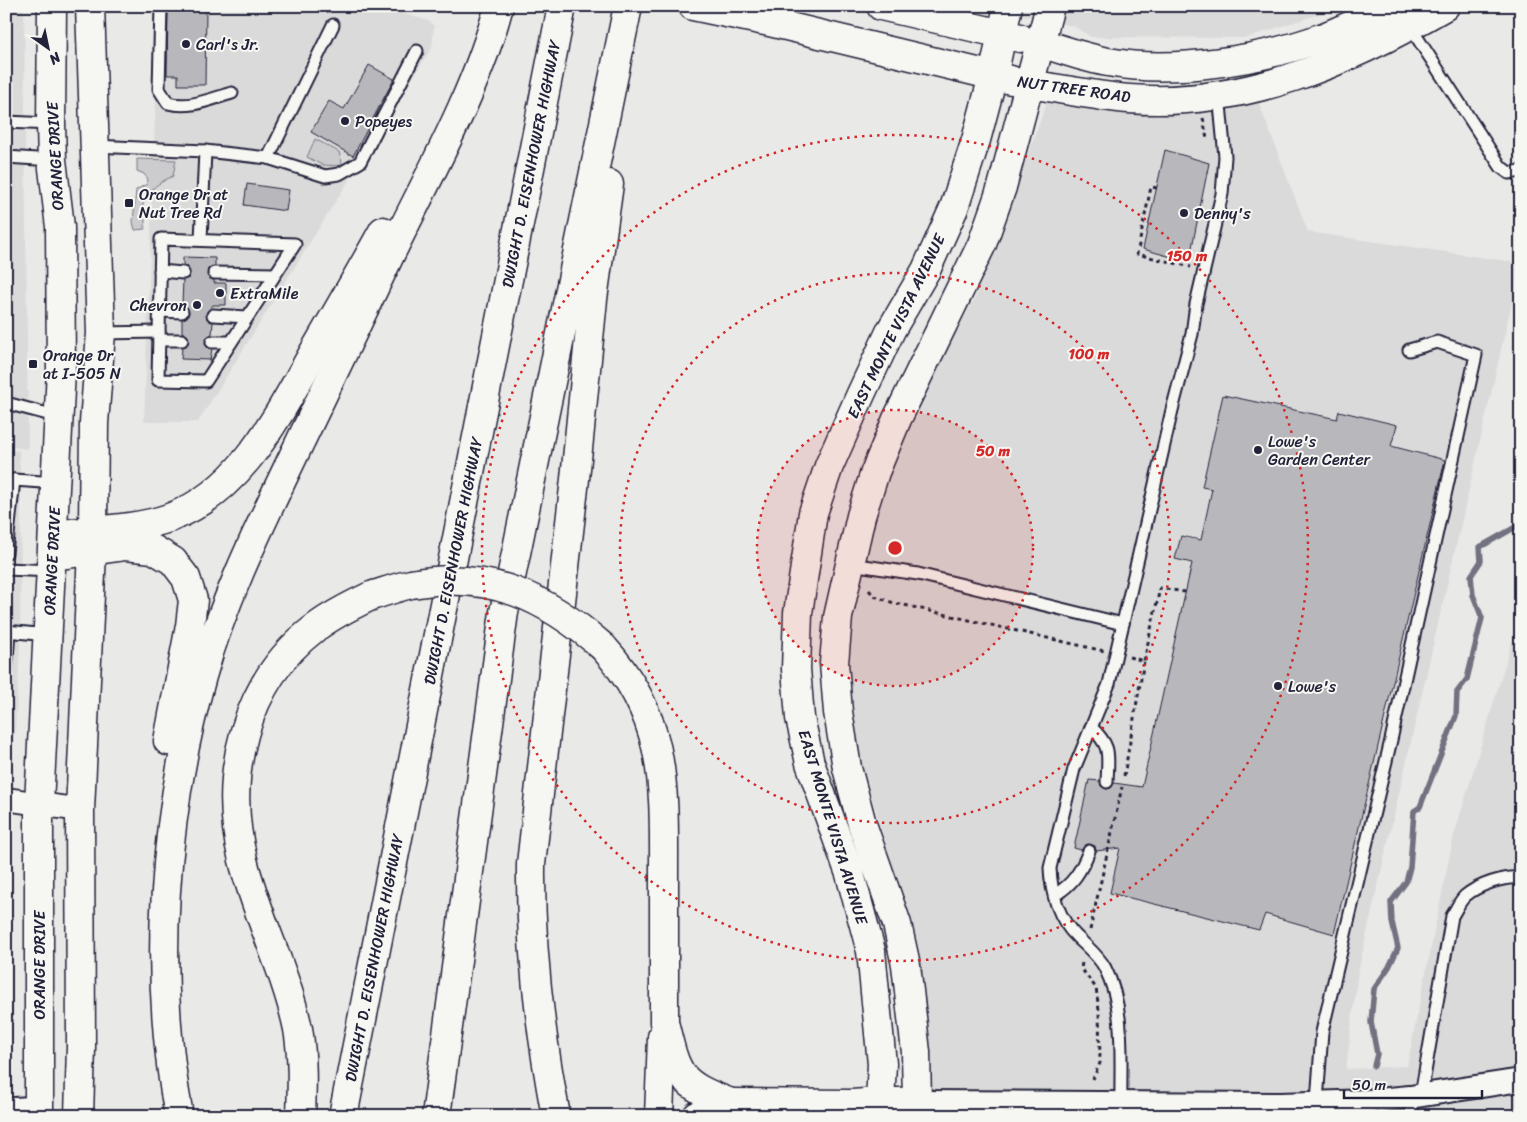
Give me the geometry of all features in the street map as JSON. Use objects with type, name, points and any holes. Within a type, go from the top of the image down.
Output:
[{"type":"main road","name":"ORANGE DRIVE","points":[[39,1109],[39,804],[61,370],[60,227],[52,160],[51,124],[52,6]]},
{"type":"main road","points":[[79,1116],[81,1047],[80,810],[92,541],[94,423],[100,333],[90,6]]},
{"type":"main road","points":[[178,1116],[171,1076],[167,1023],[165,944],[169,856],[182,757],[202,675],[227,604],[259,528],[464,101],[499,6]]},
{"type":"main road","name":"DWIGHT D. EISENHOWER HIGHWAY","points":[[343,1116],[562,6]]},
{"type":"main road","points":[[436,1116],[504,612],[628,6]]},
{"type":"main road","points":[[556,1116],[536,997],[530,920],[531,864],[576,479],[593,299],[632,6]]},
{"type":"main road","name":"NUT TREE ROAD","points":[[693,6],[765,21],[1028,84],[1130,99],[1182,99],[1210,104],[1300,77],[1337,62],[1404,16],[1444,6]]},
{"type":"main road","name":"NUT TREE ROAD","points":[[881,6],[1002,33],[1108,62],[1174,65],[1209,62],[1285,50],[1321,38],[1390,6]]},
{"type":"main road","name":"EAST MONTE VISTA AVENUE","points":[[880,1109],[882,1064],[870,951],[850,874],[810,763],[800,718],[796,669],[798,613],[812,513],[829,466],[891,330],[926,270],[954,208],[976,140],[993,76],[1008,6]]},
{"type":"main road","name":"EAST MONTE VISTA AVENUE","points":[[917,1109],[916,1052],[906,965],[897,924],[862,824],[847,768],[838,712],[834,663],[838,617],[861,516],[878,464],[897,419],[982,244],[1002,187],[1050,6]]},
{"type":"main road","points":[[53,554],[171,517],[193,506],[218,489],[251,454],[281,409],[444,125],[464,101]]},
{"type":"main road","points":[[92,541],[153,549],[172,561],[186,578],[193,600],[166,757],[155,838],[152,920],[159,988],[167,1023]]},
{"type":"main road","points":[[301,1116],[302,1070],[298,1029],[278,962],[243,861],[235,821],[234,784],[239,749],[250,715],[268,679],[314,628],[341,611],[371,596],[420,583],[447,580],[479,583],[515,591],[542,602],[564,615],[603,647],[621,667],[638,695],[649,719],[662,778],[664,1022],[660,1057],[659,1116]]},
{"type":"main road","points":[[664,1022],[674,1060],[685,1080],[701,1092],[731,1103],[852,1104],[880,1109],[917,1109]]},
{"type":"main road","points":[[698,1116],[731,1103]]},
{"type":"street","points":[[6,799],[80,810]]},
{"type":"street","points":[[917,1109],[1121,1104],[1414,1103],[1521,1080]]},
{"type":"lane","points":[[161,6],[159,90],[168,103],[180,106],[196,104],[232,93]]},
{"type":"lane","points":[[1404,16],[1501,167],[1509,173],[1521,171]]},
{"type":"lane","points":[[268,158],[333,25]]},
{"type":"lane","points":[[94,146],[205,151],[268,158],[325,176],[339,174],[360,162],[417,51]]},
{"type":"lane","points":[[1121,1104],[1120,1023],[1114,994],[1105,968],[1075,936],[1062,916],[1051,884],[1050,868],[1074,770],[1109,684],[1172,410],[1192,334],[1196,304],[1222,194],[1225,157],[1210,104]]},
{"type":"lane","points":[[6,122],[51,124]]},
{"type":"lane","points":[[201,240],[205,151]]},
{"type":"lane","points":[[6,157],[52,160]]},
{"type":"lane","points":[[161,239],[201,240],[295,244],[206,381],[158,380],[161,239]]},
{"type":"lane","points":[[160,272],[183,272]]},
{"type":"lane","points":[[214,273],[274,274]]},
{"type":"lane","points":[[160,311],[182,312]]},
{"type":"lane","points":[[213,315],[247,317]]},
{"type":"lane","points":[[100,333],[159,336],[182,340]]},
{"type":"lane","points":[[212,342],[231,342]]},
{"type":"lane","points":[[1317,1102],[1322,1032],[1393,731],[1476,355],[1437,342],[1409,350]]},
{"type":"lane","points":[[6,403],[58,417]]},
{"type":"lane","points":[[6,553],[10,481],[56,483]]},
{"type":"lane","points":[[6,570],[53,554]]},
{"type":"lane","points":[[851,564],[918,574],[1123,624]]},
{"type":"lane","points":[[6,673],[8,631],[48,635]]},
{"type":"lane","points":[[1091,727],[1105,740],[1108,755],[1107,782]]},
{"type":"lane","points":[[1055,896],[1069,886],[1080,872],[1089,851]]},
{"type":"lane","points":[[1414,1103],[1452,916],[1465,896],[1474,891],[1503,879],[1521,878]]},
{"type":"lane","points":[[6,1104],[39,1109]]},
{"type":"path","points":[[1208,149],[1210,104]]},
{"type":"path","points":[[1157,188],[1151,187],[1137,254],[1192,267],[1194,258]]},
{"type":"path","points":[[1093,1078],[1100,1064],[1099,1010],[1096,988],[1081,968],[1116,818],[1144,661],[1160,588],[1185,592]]},
{"type":"path","points":[[869,590],[874,596],[891,602],[1144,661]]},
{"type":"shaded area","points":[[6,6],[24,6],[28,449],[6,446]]},
{"type":"shaded area","points":[[159,6],[376,6],[429,21],[434,26],[432,47],[198,422],[144,422]]},
{"type":"shaded area","points":[[979,6],[1344,6],[1246,38],[1091,37],[1073,26]]},
{"type":"shaded area","points":[[1252,85],[1308,232],[1521,263],[1358,972],[1346,1069],[1407,1066],[1453,839],[1521,611],[1521,1116],[929,1116],[928,1038],[923,994],[893,868],[851,728],[849,621],[883,464],[975,298],[1049,97]]},
{"type":"shaded area","points":[[315,139],[339,152],[343,166],[322,165],[307,157]]},
{"type":"shaded area","points":[[137,159],[176,160],[173,176],[155,186],[147,195],[141,214],[145,220],[145,229],[135,230],[133,222],[136,190],[147,184],[148,179],[144,174],[137,171]]},
{"type":"shaded area","points":[[6,449],[19,451],[21,499],[20,649],[15,735],[6,739]]},
{"type":"building","points":[[168,9],[206,9],[205,85],[178,85],[178,75],[167,75]]},
{"type":"building","name":"Popeyes","points":[[369,65],[394,79],[353,156],[311,132],[329,101],[344,109]]},
{"type":"building","points":[[1165,150],[1209,163],[1189,262],[1143,249]]},
{"type":"building","points":[[247,184],[289,190],[286,211],[244,205]]},
{"type":"building","points":[[183,257],[215,258],[215,266],[208,269],[207,276],[214,280],[214,283],[226,283],[226,305],[213,305],[206,314],[207,319],[213,322],[212,334],[208,336],[205,342],[206,346],[212,349],[210,360],[181,359],[182,348],[186,346],[189,340],[188,336],[182,332],[182,319],[188,316],[189,312],[186,306],[182,304],[183,280],[189,278],[190,273],[188,267],[183,265]]},
{"type":"building","name":"Lowe's","points":[[1223,395],[1337,419],[1339,411],[1397,425],[1391,446],[1445,460],[1334,934],[1265,914],[1259,930],[1110,893],[1120,848],[1096,851],[1095,846],[1089,844],[1081,850],[1074,848],[1089,780],[1100,781],[1101,786],[1106,789],[1111,788],[1114,783],[1142,787],[1192,563],[1175,559],[1181,536],[1201,540],[1212,489],[1202,487]]},
{"type":"waterway","points":[[1374,1066],[1377,1054],[1371,1022],[1374,989],[1389,967],[1398,948],[1392,922],[1391,902],[1406,882],[1410,867],[1414,811],[1420,807],[1456,716],[1457,692],[1467,679],[1482,618],[1473,595],[1471,576],[1481,561],[1480,547],[1521,524]]},
{"type":"place","name":"Carl's Jr.","points":[[186,44]]},
{"type":"place","name":"Popeyes","points":[[345,121]]},
{"type":"place","name":"Orange Dr at Nut Tree Rd","points":[[129,203]]},
{"type":"place","name":"Denny's","points":[[1184,213]]},
{"type":"place","name":"ExtraMile","points":[[220,293]]},
{"type":"place","name":"Chevron","points":[[197,305]]},
{"type":"place","name":"Orange Dr at I-505 N","points":[[33,364]]},
{"type":"place","name":"Lowe's Garden Center","points":[[1258,450]]},
{"type":"place","name":"Lowe's","points":[[1278,686]]}]
